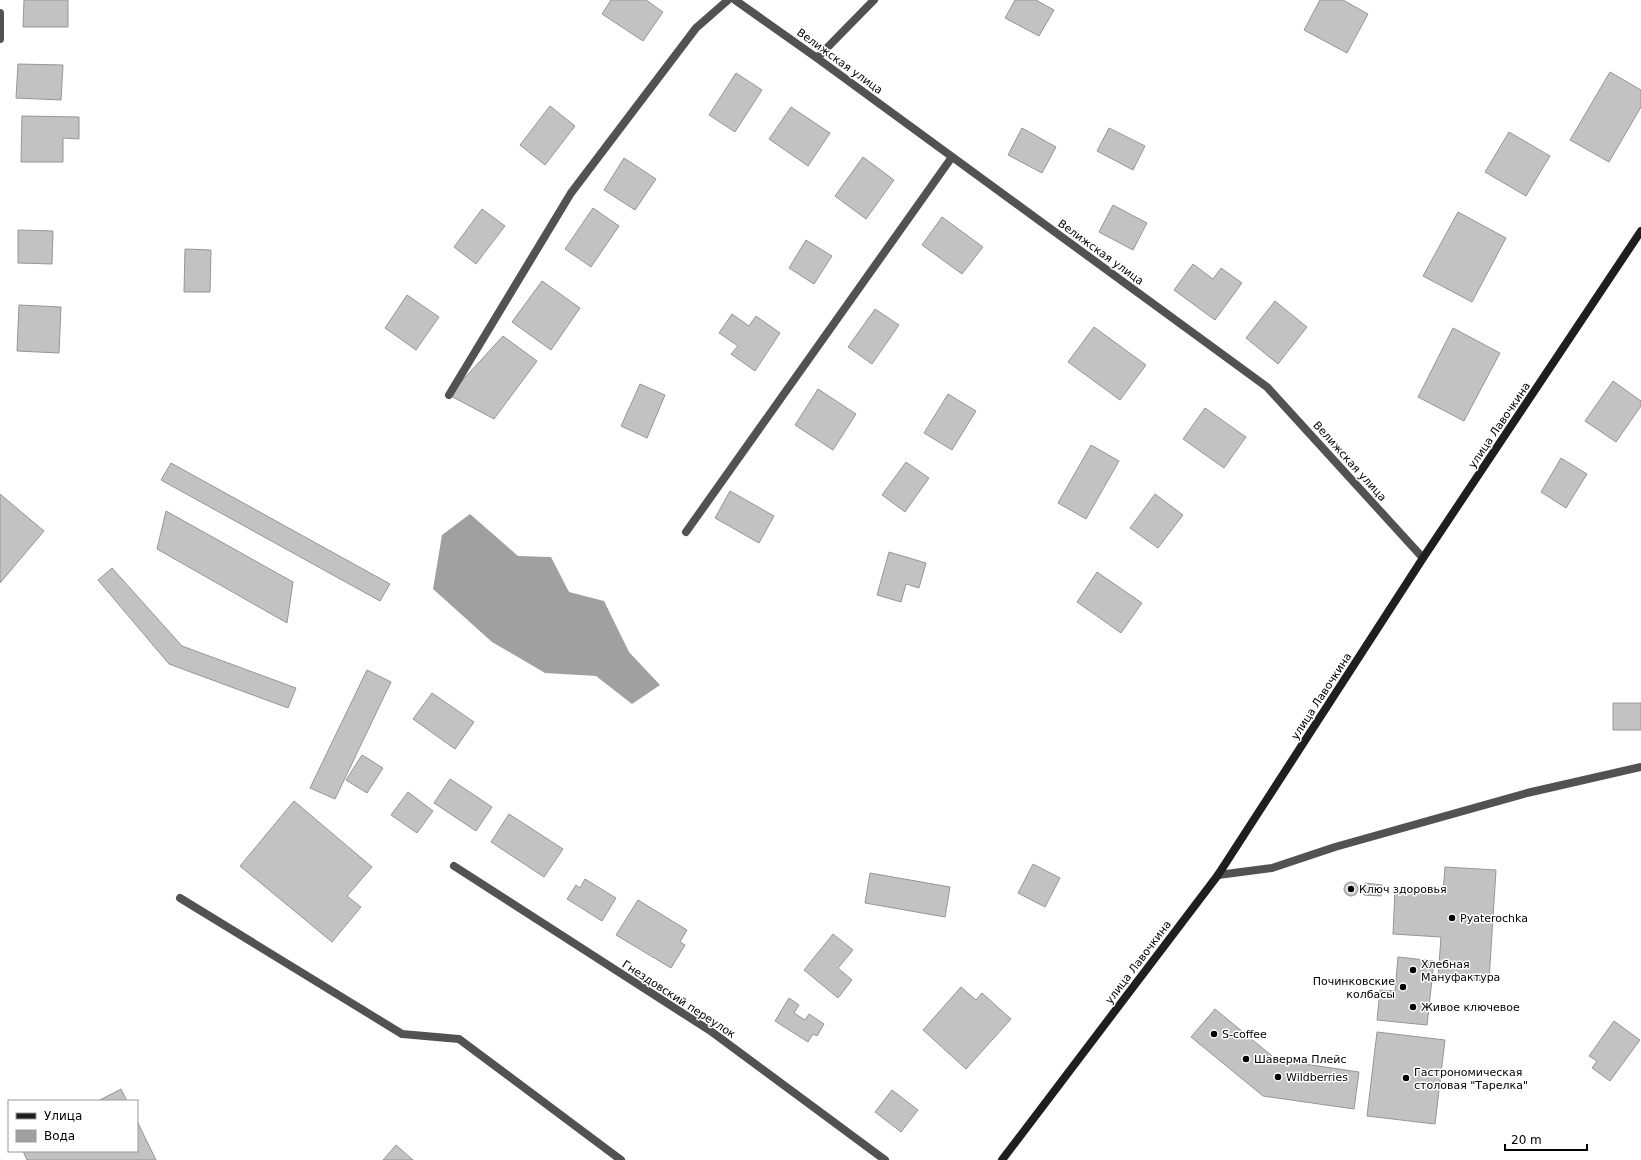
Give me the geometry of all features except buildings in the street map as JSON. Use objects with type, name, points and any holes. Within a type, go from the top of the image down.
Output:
[{"type":"main road","name":"улица Лавочкина","points":[[1002,1160],[1218,875],[1423,558],[1641,231]]},
{"type":"street","points":[[449,395],[571,193],[696,28],[728,0]]},
{"type":"street","name":"Велижская улица","points":[[735,0],[817,58],[1267,387],[1423,558]]},
{"type":"street","points":[[817,58],[874,0]]},
{"type":"street","points":[[0,13],[0,39]]},
{"type":"street","points":[[686,532],[952,157]]},
{"type":"street","points":[[1218,875],[1272,868],[1335,846],[1520,795],[1641,767]]},
{"type":"street","name":"Гнездовский переулок","points":[[454,866],[712,1032],[885,1160]]},
{"type":"street","points":[[180,898],[402,1034],[459,1039],[621,1160]]},
{"type":"water","points":[[470,514],[518,556],[551,557],[569,592],[604,601],[629,652],[660,685],[632,704],[596,676],[545,673],[492,642],[433,589],[442,535]]},
{"type":"place","name":"Ключ здоровья","points":[[1351,889]]},
{"type":"place","name":"Pyaterochka","points":[[1452,918]]},
{"type":"place","name":"Хлебная Мануфактура","points":[[1413,970]]},
{"type":"place","name":"Починковские колбасы","points":[[1403,987]]},
{"type":"place","name":"Живое ключевое","points":[[1413,1007]]},
{"type":"place","name":"S-coffee","points":[[1214,1034]]},
{"type":"place","name":"Шаверма Плейс","points":[[1246,1059]]},
{"type":"place","name":"Wildberries","points":[[1278,1077]]},
{"type":"place","name":"Гастрономическая столовая \"Тарелка\"","points":[[1406,1078]]}]
